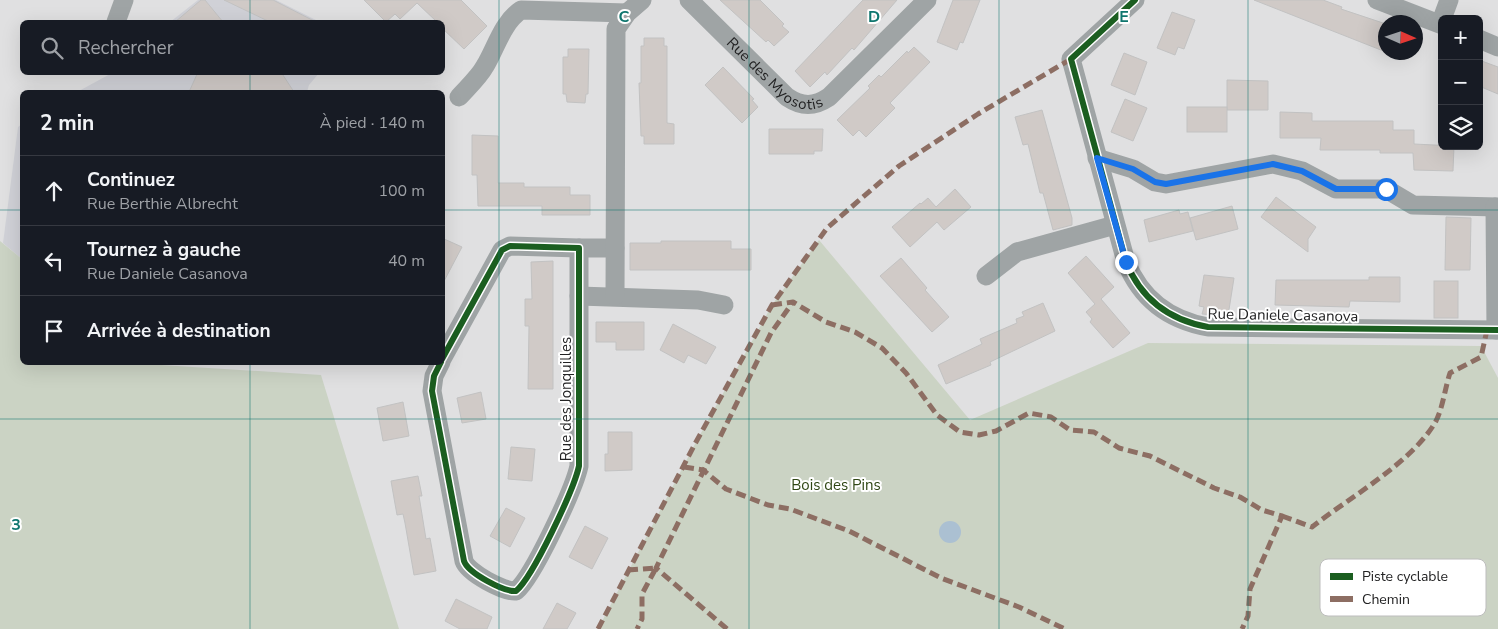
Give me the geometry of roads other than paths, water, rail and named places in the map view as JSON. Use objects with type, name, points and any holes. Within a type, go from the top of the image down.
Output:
[{"type":"street","points":[[117,20],[124,0]]},
{"type":"street","points":[[615,296],[616,29],[627,12],[642,0]]},
{"type":"street","name":"Rue des Myosotis","points":[[689,0],[787,97],[806,106],[817,104],[829,97],[927,0]]},
{"type":"street","name":"Rue Daniele Casanova","points":[[1135,0],[1071,59],[1115,225],[1130,272],[1146,295],[1164,312],[1189,323],[1208,327],[1497,330]]},
{"type":"street","points":[[1377,0],[1438,21]]},
{"type":"street","points":[[1444,15],[1449,0]]},
{"type":"street","points":[[459,97],[484,68],[507,24],[521,10],[627,12]]},
{"type":"street","points":[[1483,40],[1498,46]]},
{"type":"street","points":[[1097,158],[1133,169],[1155,182],[1166,184],[1273,164],[1302,171],[1336,189],[1386,189],[1413,205],[1496,207],[1497,330]]},
{"type":"street","points":[[986,276],[1017,252],[1115,225]]},
{"type":"street","points":[[445,354],[502,250],[510,246],[615,248]]},
{"type":"street","name":"Rue des Jonquilles","points":[[439,365],[434,376],[432,391],[464,562],[472,571],[505,590],[516,590],[527,578],[573,488],[577,473],[579,248]]},
{"type":"street","points":[[579,296],[698,300],[724,305]]},
{"type":"water","points":[[950,521],[958,524],[961,532],[958,540],[950,543],[942,540],[939,532],[942,524]]},
{"type":"park label","name":"Bois des Pins","points":[[836,485]]}]
